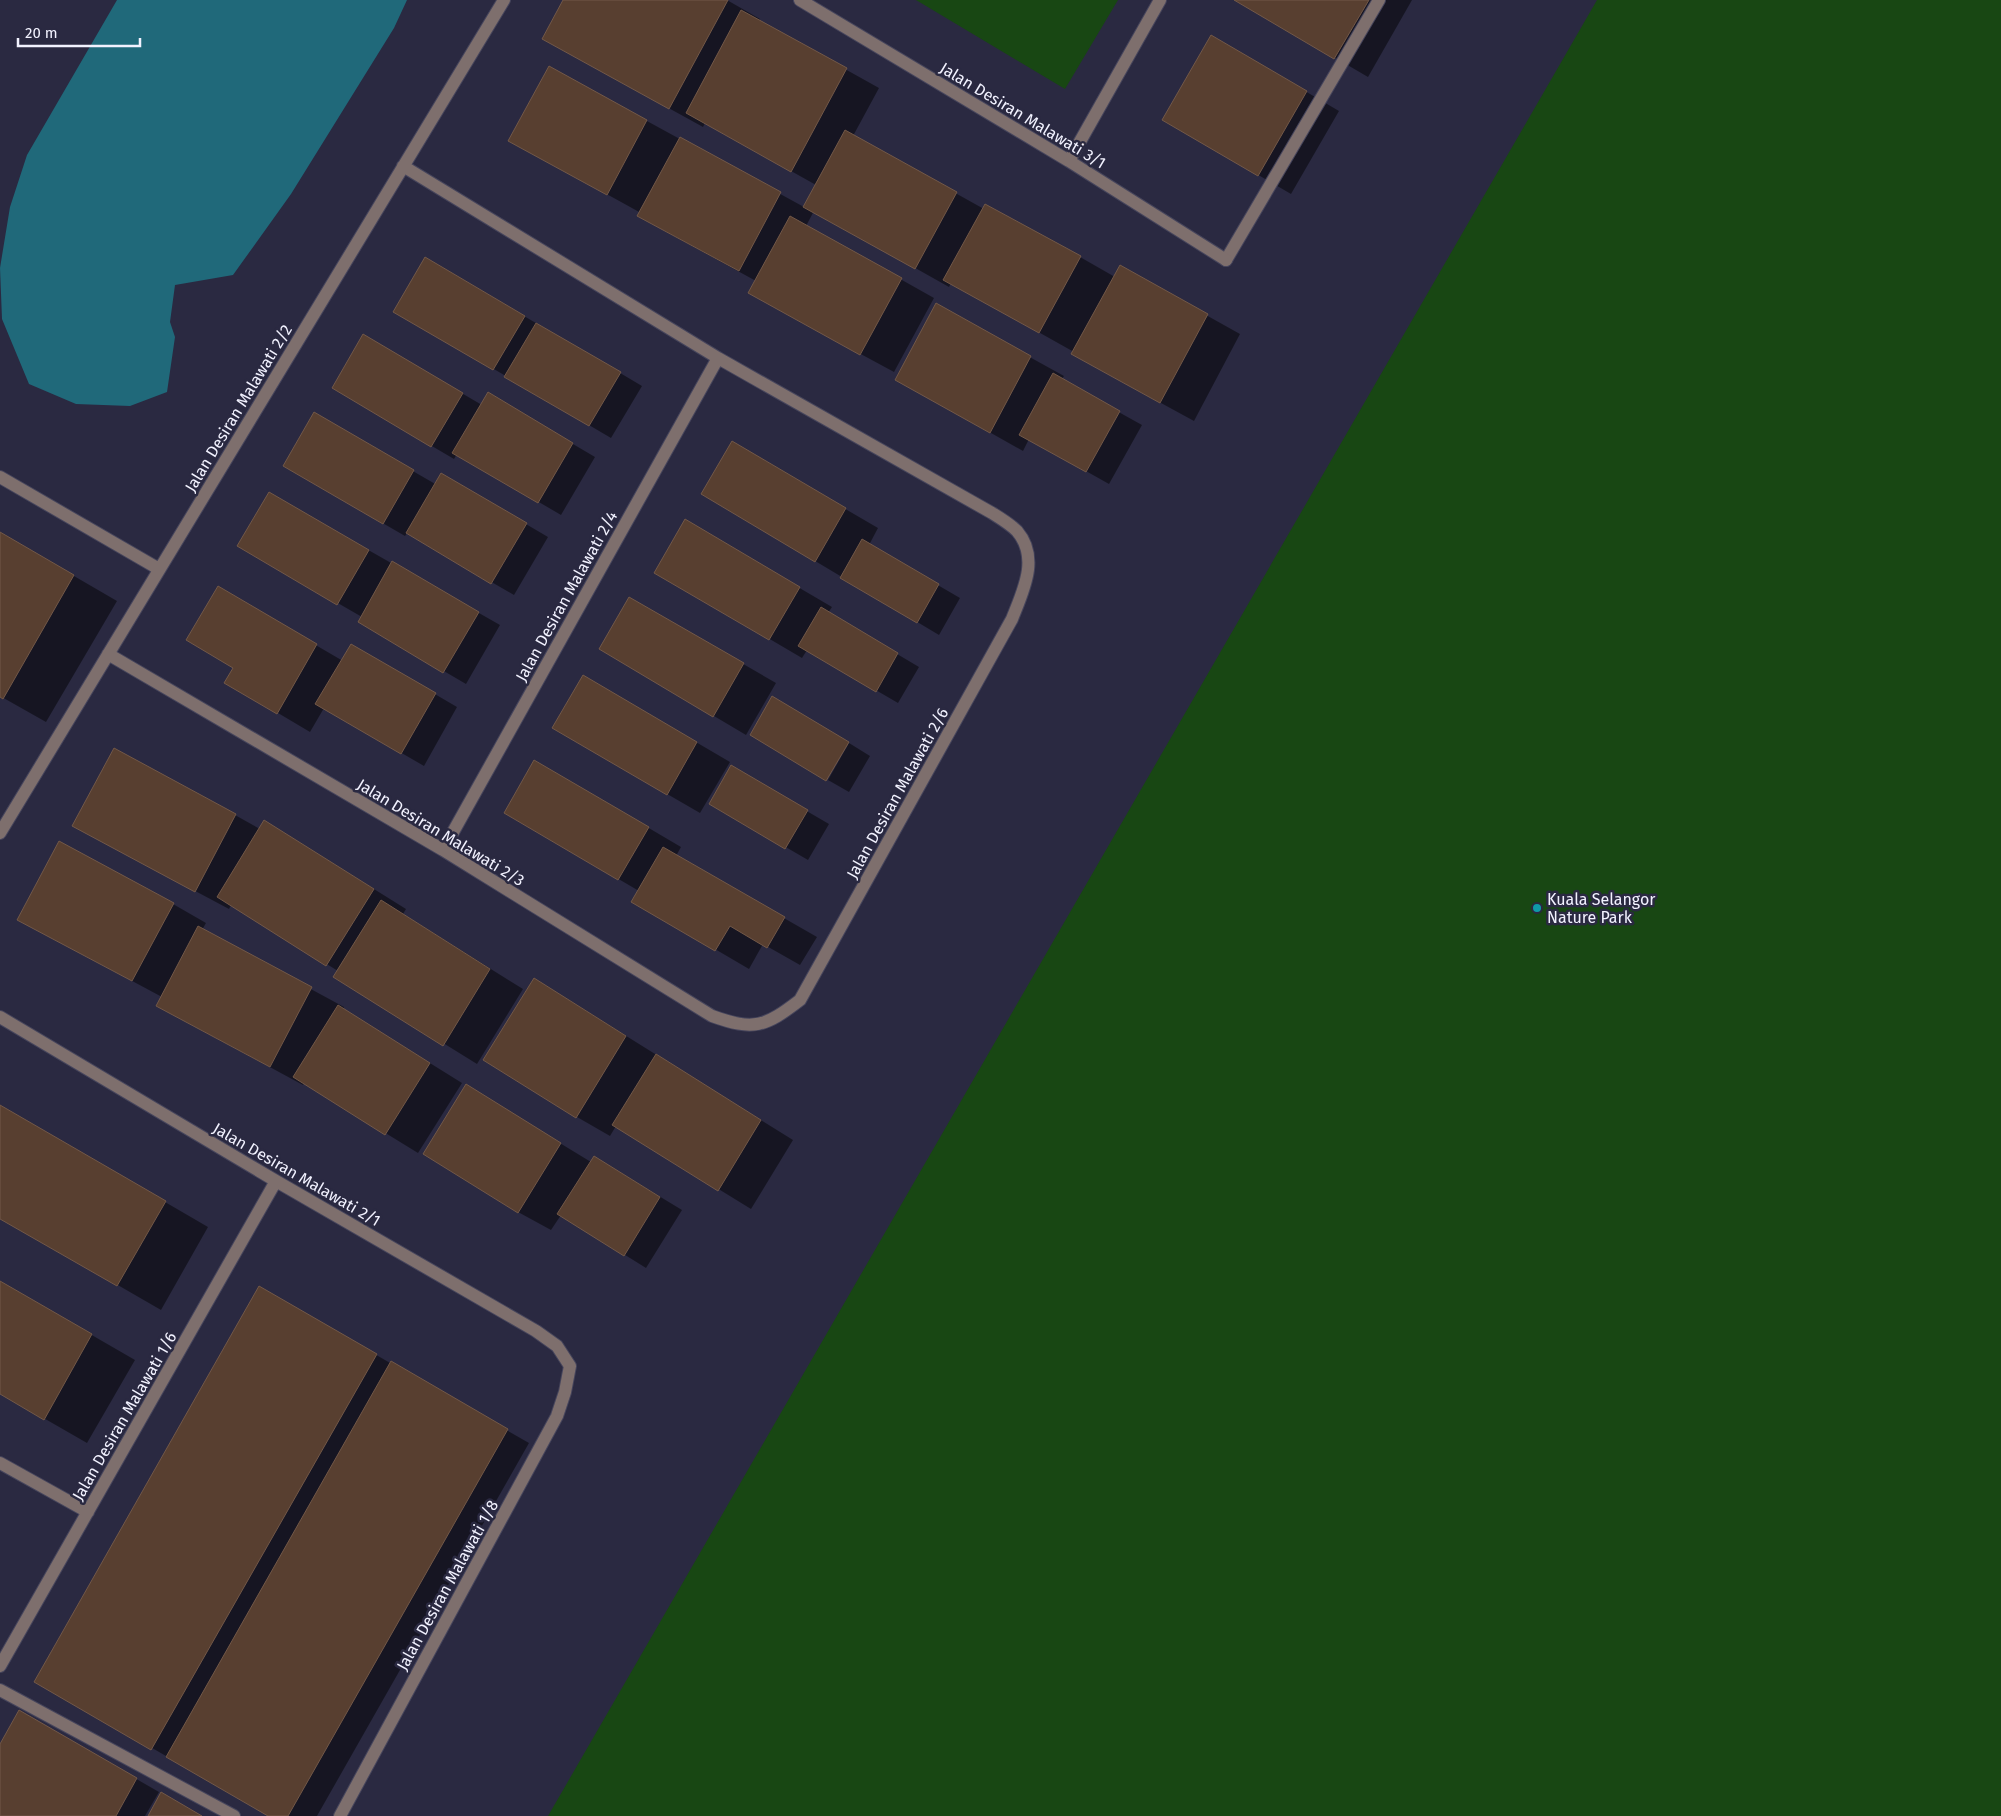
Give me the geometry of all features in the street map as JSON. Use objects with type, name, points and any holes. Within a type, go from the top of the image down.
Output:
[{"type":"street","name":"Jalan Desiran Malawati 2/2","points":[[0,833],[504,0]]},
{"type":"street","name":"Jalan Desiran Malawati 3/1","points":[[800,0],[1069,161],[1226,260],[1379,0]]},
{"type":"street","points":[[1069,161],[1160,0]]},
{"type":"street","points":[[403,166],[718,358]]},
{"type":"street","name":"Jalan Desiran Malawati 2/6","points":[[718,358],[992,512],[1017,532],[1029,555],[1026,585],[1012,619],[800,1000],[761,1025]]},
{"type":"street","name":"Jalan Desiran Malawati 2/4","points":[[443,850],[718,358]]},
{"type":"street","points":[[0,477],[160,569]]},
{"type":"street","name":"Jalan Desiran Malawati 2/3","points":[[108,654],[443,850],[712,1016],[736,1025],[761,1025]]},
{"type":"street","name":"Jalan Desiran Malawati 2/1","points":[[0,1017],[276,1181],[536,1331],[557,1346],[570,1366]]},
{"type":"street","name":"Jalan Desiran Malawati 1/6","points":[[0,1666],[276,1181]]},
{"type":"street","name":"Jalan Desiran Malawati 1/8","points":[[340,1816],[557,1416],[565,1392],[570,1366]]},
{"type":"street","points":[[0,1464],[88,1512]]},
{"type":"street","points":[[0,1690],[234,1816]]},
{"type":"shaded area","points":[[117,0],[407,0],[394,28],[291,194],[233,275],[175,285],[170,322],[175,337],[167,392],[130,406],[76,404],[29,384],[2,319],[0,268],[10,207],[27,155]]},
{"type":"shaded area","points":[[916,0],[1118,0],[1065,89]]},
{"type":"shaded area","name":"Kuala Selangor Nature Park","points":[[1597,0],[2001,0],[2001,1816],[548,1816]]},
{"type":"building","points":[[563,0],[728,0],[669,109],[542,39]]},
{"type":"building","points":[[1234,0],[1369,0],[1334,59]]},
{"type":"building","points":[[741,10],[847,68],[791,172],[686,113]]},
{"type":"building","points":[[1211,35],[1307,91],[1258,176],[1162,120]]},
{"type":"building","points":[[549,66],[647,120],[607,195],[508,141]]},
{"type":"building","points":[[845,130],[957,192],[915,269],[803,207]]},
{"type":"building","points":[[680,137],[781,192],[739,271],[637,216]]},
{"type":"building","points":[[985,204],[1081,256],[1039,333],[943,280]]},
{"type":"building","points":[[790,216],[902,278],[860,355],[748,293]]},
{"type":"building","points":[[425,257],[525,316],[493,370],[393,312]]},
{"type":"building","points":[[1120,265],[1208,314],[1160,403],[1071,354]]},
{"type":"building","points":[[936,303],[1031,356],[990,433],[895,380]]},
{"type":"building","points":[[536,323],[621,372],[589,426],[504,377]]},
{"type":"building","points":[[363,334],[463,393],[431,447],[332,388]]},
{"type":"building","points":[[1053,373],[1120,411],[1086,472],[1019,435]]},
{"type":"building","points":[[488,392],[573,443],[538,503],[452,453]]},
{"type":"building","points":[[314,412],[414,470],[383,524],[283,466]]},
{"type":"building","points":[[732,441],[846,508],[815,562],[701,494]]},
{"type":"building","points":[[441,473],[527,523],[491,584],[406,533]]},
{"type":"building","points":[[269,492],[369,550],[337,605],[237,546]]},
{"type":"building","points":[[685,519],[800,587],[769,640],[654,573]]},
{"type":"building","points":[[0,532],[74,575],[3,699],[0,697]]},
{"type":"building","points":[[862,539],[939,584],[917,623],[840,578]]},
{"type":"building","points":[[392,561],[479,612],[443,673],[358,622]]},
{"type":"building","points":[[218,586],[317,644],[277,714],[224,683],[233,668],[186,640]]},
{"type":"building","points":[[629,597],[744,663],[713,717],[599,649]]},
{"type":"building","points":[[821,607],[898,653],[876,692],[798,646]]},
{"type":"building","points":[[351,644],[436,693],[401,754],[315,704]]},
{"type":"building","points":[[583,675],[697,742],[667,795],[552,728]]},
{"type":"building","points":[[772,696],[849,742],[826,781],[750,735]]},
{"type":"building","points":[[114,748],[236,814],[195,892],[72,826]]},
{"type":"building","points":[[534,760],[649,827],[618,880],[504,813]]},
{"type":"building","points":[[731,765],[808,810],[785,849],[709,804]]},
{"type":"building","points":[[264,820],[374,889],[326,966],[217,897]]},
{"type":"building","points":[[59,841],[174,903],[132,981],[17,920]]},
{"type":"building","points":[[663,847],[785,917],[767,948],[730,926],[715,951],[631,902]]},
{"type":"building","points":[[381,900],[490,969],[443,1046],[333,977]]},
{"type":"building","points":[[198,926],[312,987],[270,1067],[156,1006]]},
{"type":"building","points":[[534,978],[626,1036],[576,1118],[483,1060]]},
{"type":"building","points":[[338,1005],[430,1063],[385,1135],[293,1077]]},
{"type":"building","points":[[656,1054],[761,1120],[718,1191],[612,1125]]},
{"type":"building","points":[[466,1084],[561,1143],[518,1213],[423,1154]]},
{"type":"building","points":[[0,1105],[166,1201],[117,1286],[0,1219]]},
{"type":"building","points":[[594,1156],[660,1197],[624,1256],[557,1214]]},
{"type":"building","points":[[0,1281],[92,1334],[44,1420],[0,1394]]},
{"type":"building","points":[[259,1286],[377,1354],[151,1750],[34,1682]]},
{"type":"building","points":[[391,1361],[508,1429],[288,1816],[268,1816],[166,1757]]},
{"type":"building","points":[[19,1710],[137,1778],[116,1816],[0,1816],[0,1744]]},
{"type":"building","points":[[161,1792],[202,1816],[148,1816]]},
{"type":"place","name":"Kuala Selangor Nature Park","points":[[1537,908]]}]
